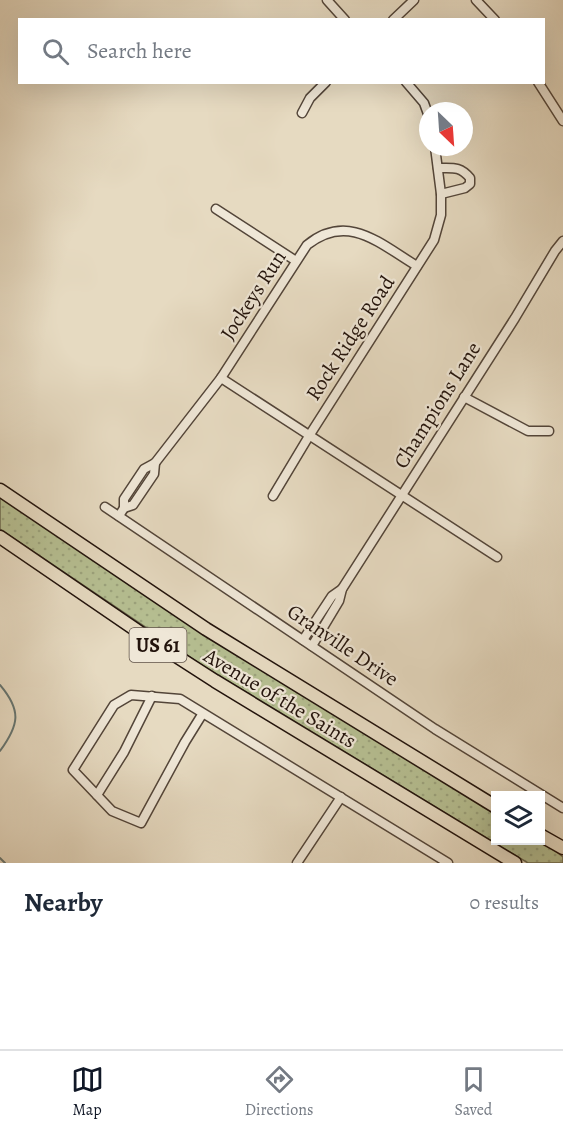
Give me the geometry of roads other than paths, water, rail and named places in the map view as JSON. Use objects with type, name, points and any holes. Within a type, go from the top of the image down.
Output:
[{"type":"highway","name":"Avenue of the Saints","points":[[0,490],[224,640],[491,805]]},
{"type":"highway","name":"Avenue of the Saints","points":[[0,537],[187,664],[510,861]]},
{"type":"highway","points":[[545,838],[563,849]]},
{"type":"street","points":[[327,0],[343,18]]},
{"type":"street","points":[[395,18],[414,0]]},
{"type":"street","points":[[476,0],[493,18]]},
{"type":"street","points":[[302,113],[310,98],[324,84]]},
{"type":"street","points":[[408,84],[423,102]]},
{"type":"street","points":[[539,84],[563,121]]},
{"type":"street","name":"Rock Ridge Road","points":[[273,496],[434,240],[441,215],[436,156]]},
{"type":"street","points":[[438,168],[464,171],[470,178],[470,184],[465,188],[441,194]]},
{"type":"street","points":[[216,209],[296,261]]},
{"type":"street","name":"Jockeys Run","points":[[119,516],[124,508],[124,499],[144,469],[155,463],[221,378],[307,245],[321,235],[350,230],[363,234],[417,266]]},
{"type":"street","name":"Champions Lane","points":[[312,646],[339,601],[342,589],[563,241]]},
{"type":"street","points":[[221,378],[497,557]]},
{"type":"street","points":[[464,397],[528,431],[549,431]]},
{"type":"street","name":"Granville Drive","points":[[105,507],[435,729],[563,808]]},
{"type":"street","name":"Champions Lane","points":[[303,640],[332,596],[342,589]]},
{"type":"street","points":[[203,713],[141,823],[112,811],[73,770],[114,705],[131,695],[180,699],[203,713],[341,797],[448,863]]},
{"type":"street","points":[[97,795],[124,752],[152,696]]},
{"type":"street","points":[[297,863],[341,797]]},
{"type":"waterway","points":[[0,685],[15,710],[14,726],[0,751]]},
{"type":"waterway","points":[[0,858],[5,863]]}]
